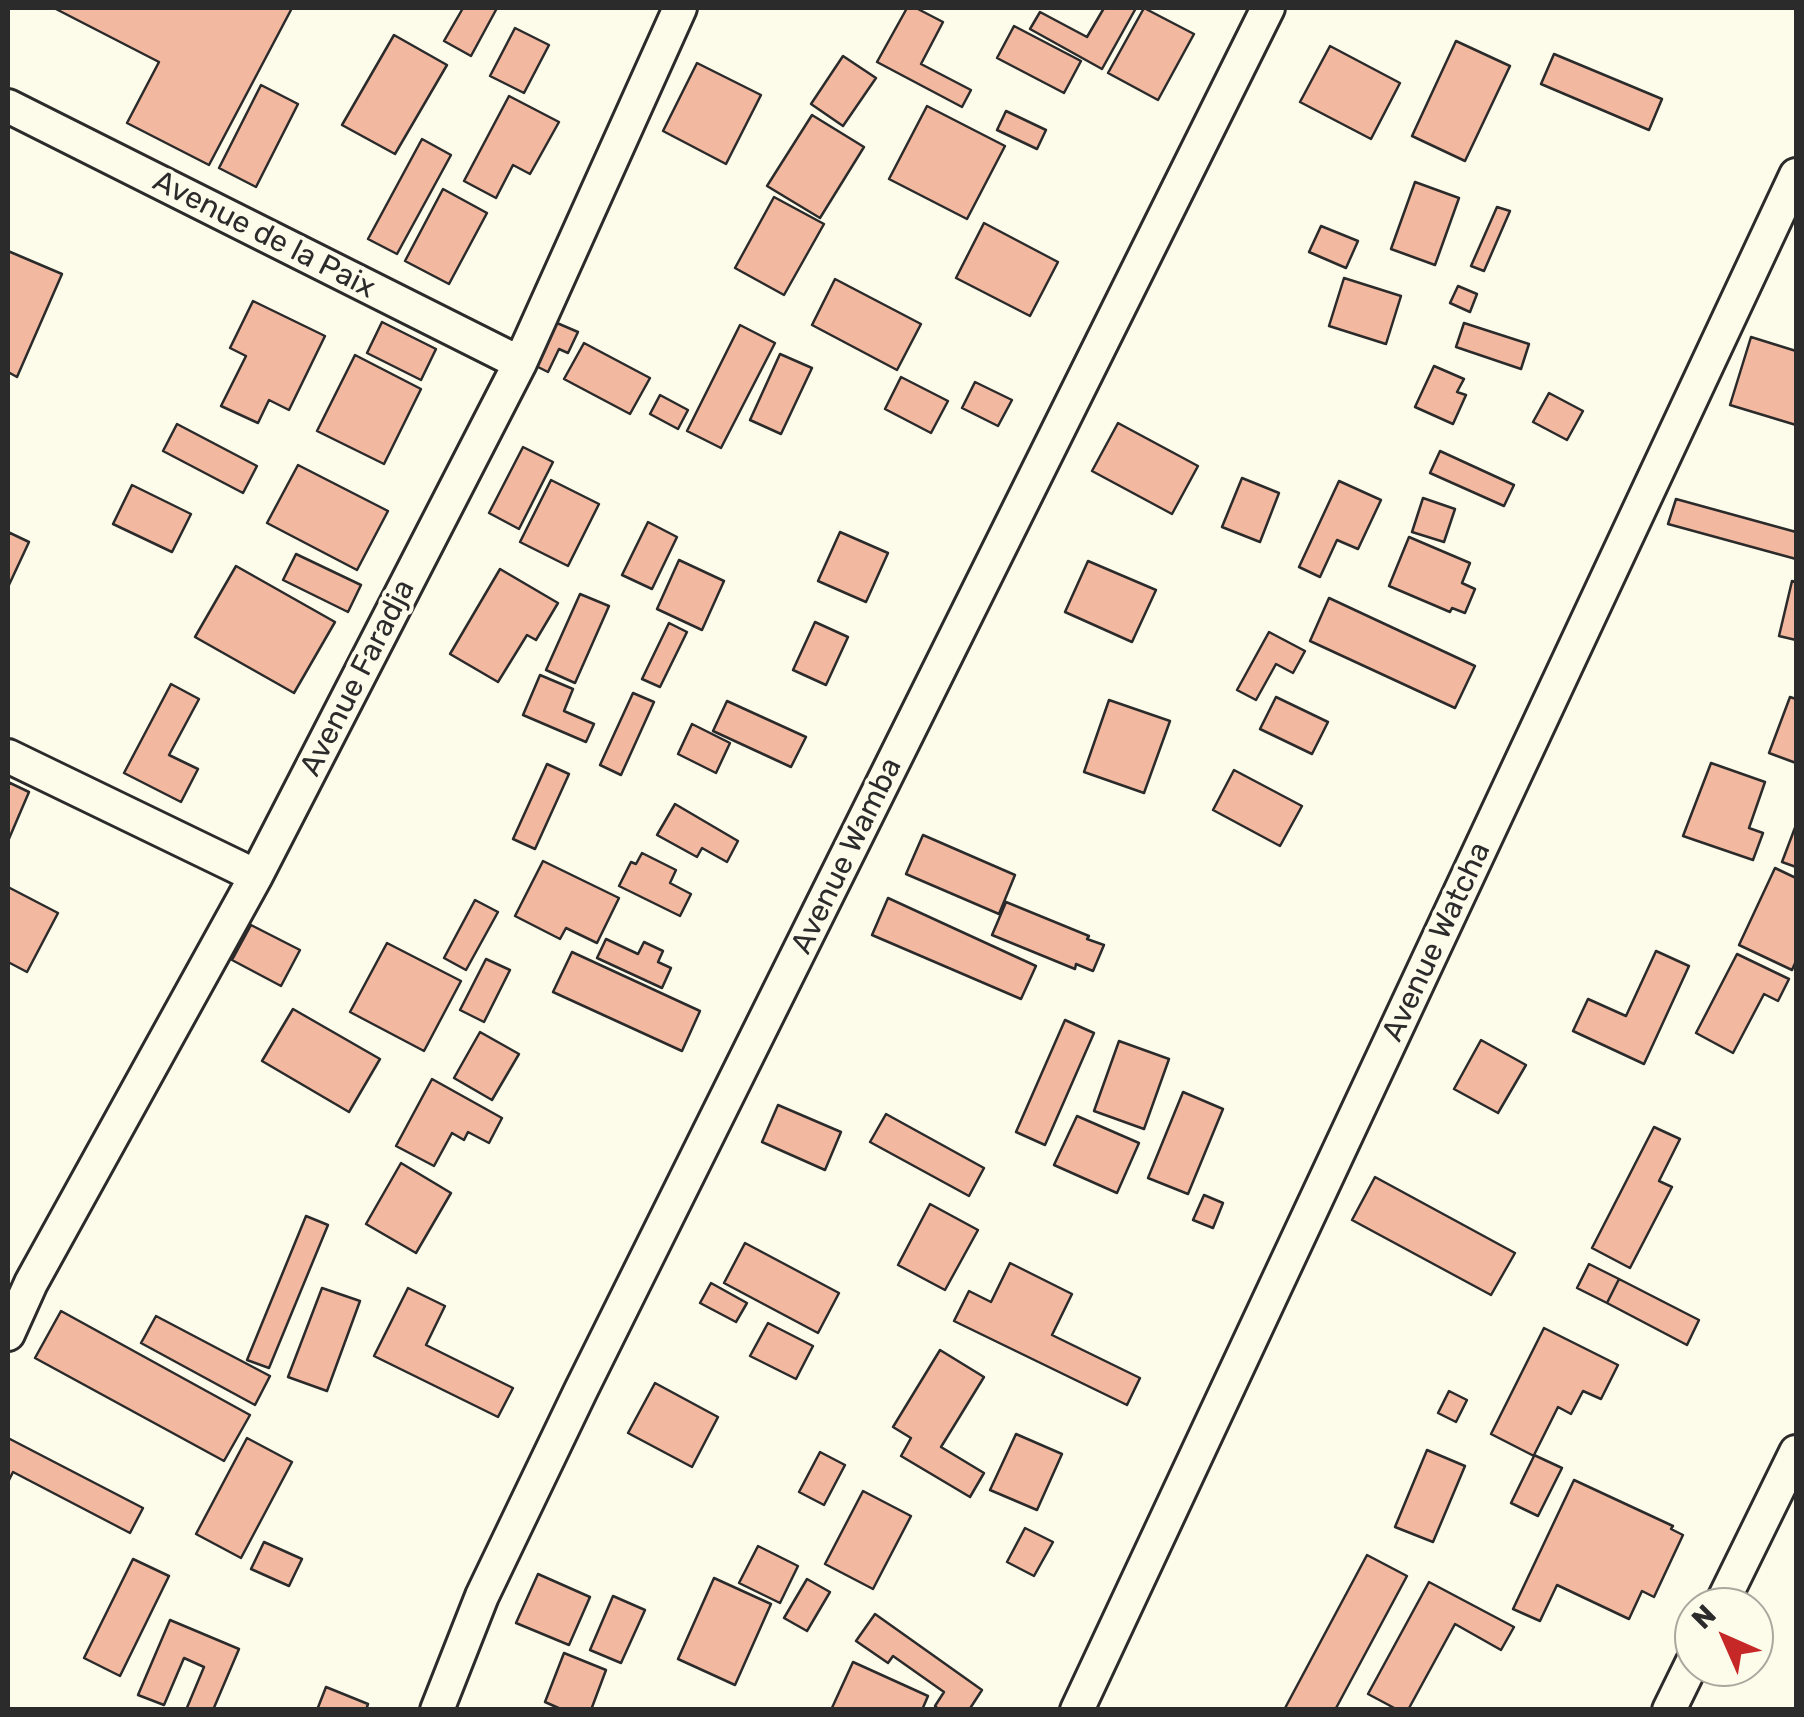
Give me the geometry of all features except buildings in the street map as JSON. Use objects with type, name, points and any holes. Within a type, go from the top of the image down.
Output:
[{"type":"street","name":"Avenue Faradja","points":[[8,1334],[20,1277],[256,876],[520,363],[680,8]]},
{"type":"street","name":"Avenue Wamba","points":[[438,1710],[482,1596],[581,1390],[1268,8]]},
{"type":"street","name":"Avenue de la Paix","points":[[8,106],[520,363]]},
{"type":"street","name":"Avenue Watcha","points":[[1077,1710],[1796,174]]},
{"type":"street","points":[[8,756],[256,876]]},
{"type":"street","points":[[1730,1587],[1796,1455]]},
{"type":"street","points":[[1669,1710],[1680,1687]]}]
